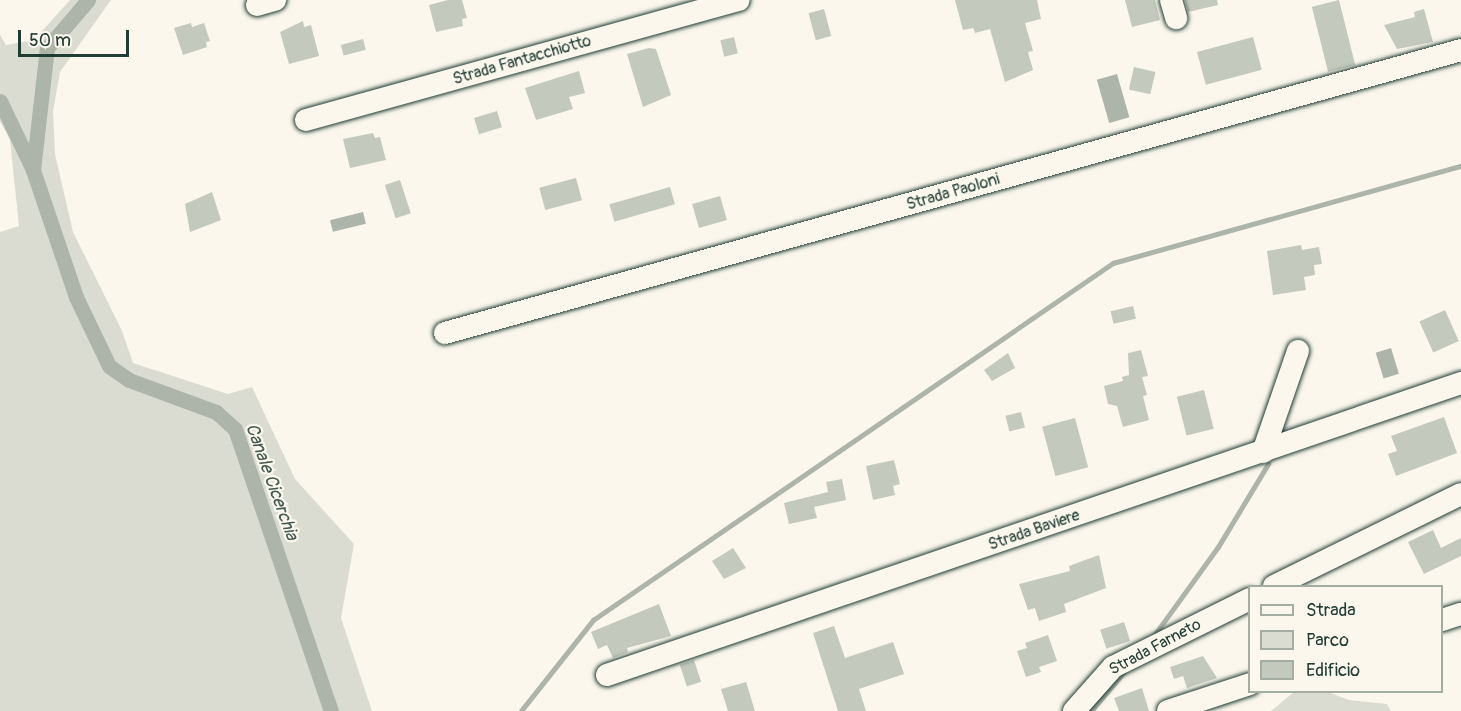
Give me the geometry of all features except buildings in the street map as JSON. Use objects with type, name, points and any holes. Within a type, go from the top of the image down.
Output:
[{"type":"street","name":"Strada Fantacchiotto","points":[[306,120],[739,0]]},
{"type":"street","name":"Strada Paoloni","points":[[445,333],[1461,50]]},
{"type":"street","points":[[1263,452],[1298,351]]},
{"type":"street","name":"Strada Baviere","points":[[607,675],[1461,383]]},
{"type":"street","points":[[1276,585],[1461,494]]},
{"type":"street","name":"Strada Farneto","points":[[1074,711],[1103,675],[1131,657],[1248,600]]},
{"type":"street","points":[[1443,620],[1461,614]]},
{"type":"street","points":[[1168,711],[1248,685]]},
{"type":"green space","points":[[70,0],[111,0],[60,72],[53,111],[55,154],[73,232],[122,331],[133,363],[228,394],[252,387],[295,479],[354,544],[341,618],[372,711],[0,711],[0,232],[19,226],[10,140],[0,121],[0,35],[6,45],[34,40]]},
{"type":"green space","points":[[1293,693],[1331,693],[1349,700],[1387,704],[1391,711],[1271,711]]},
{"type":"shaded area","points":[[1117,74],[1129,117],[1109,123],[1097,80]]},
{"type":"shaded area","points":[[363,212],[366,224],[333,232],[330,220]]},
{"type":"shaded area","points":[[1391,348],[1399,374],[1384,378],[1376,353]]},
{"type":"waterway","points":[[33,170],[47,48],[88,0]]},
{"type":"waterway","name":"Canale Cicerchia","points":[[0,101],[33,170],[76,297],[109,366],[129,380],[216,412],[235,429],[331,711]]},
{"type":"waterway","points":[[521,711],[593,620],[1113,263],[1461,166]]},
{"type":"waterway","points":[[1153,637],[1218,547],[1268,464]]},
{"type":"waterway","points":[[1091,711],[1124,672]]}]
